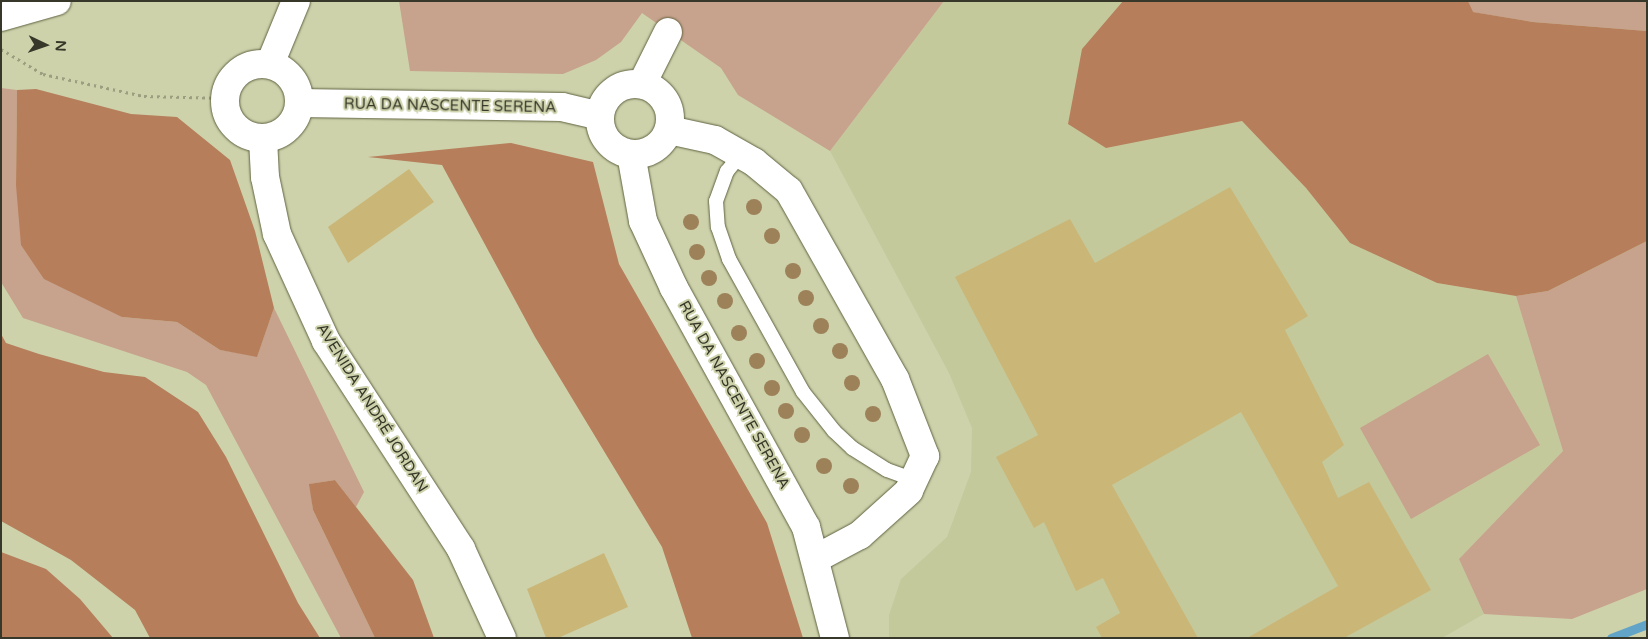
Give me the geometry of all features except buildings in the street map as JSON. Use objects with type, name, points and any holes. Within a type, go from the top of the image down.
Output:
[{"type":"street","points":[[1,16],[57,1]]},
{"type":"street","points":[[270,64],[296,1]]},
{"type":"street","points":[[642,84],[668,32]]},
{"type":"street","points":[[254,64],[270,64],[282,69],[292,78],[298,90],[300,103],[296,117],[288,128],[277,136],[263,139],[248,136],[234,127],[226,113],[224,98],[229,82],[239,70],[254,64]]},
{"type":"street","points":[[630,84],[642,84],[662,96],[669,107],[669,130],[654,149],[631,154],[620,151],[604,137],[600,116],[603,104],[614,91],[630,84]]},
{"type":"street","name":"RUA DA NASCENTE SERENA","points":[[300,103],[562,107],[600,116]]},
{"type":"street","points":[[669,130],[715,140],[741,154],[789,190],[895,379],[925,456],[909,491],[860,535],[815,559]]},
{"type":"street","name":"AVENIDA ANDRÉ JORDAN","points":[[263,139],[265,177],[277,234],[326,341],[461,549],[502,638]]},
{"type":"street","name":"RUA DA NASCENTE SERENA","points":[[631,154],[642,221],[674,288],[806,527],[835,638]]},
{"type":"lane","points":[[741,154],[727,171],[716,201],[718,227],[729,259],[803,392],[834,431],[852,448],[887,470],[914,480]]},
{"type":"path","points":[[1,49],[43,74],[144,96],[224,98]]},
{"type":"shaded area","points":[[399,1],[944,1],[830,151],[738,95],[721,68],[642,13],[621,42],[596,60],[563,74],[410,71]]},
{"type":"shaded area","points":[[944,1],[1123,1],[1082,49],[1181,132],[1242,121],[1306,188],[1350,243],[1436,283],[1516,296],[1563,451],[1460,558],[1484,614],[1442,638],[889,638],[889,615],[901,579],[947,537],[971,472],[972,428],[949,373],[830,151]]},
{"type":"shaded area","points":[[1123,1],[1468,1],[1473,12],[1533,22],[1647,31],[1647,241],[1548,291],[1516,296],[1437,283],[1350,243],[1306,188],[1242,121],[1106,148],[1068,124],[1082,49]]},
{"type":"shaded area","points":[[1468,1],[1647,1],[1647,31],[1533,22],[1472,12]]},
{"type":"shaded area","points":[[1,88],[17,90],[16,185],[122,317],[177,322],[220,350],[257,356],[274,308],[364,492],[356,507],[335,480],[310,484],[313,510],[375,638],[341,638],[206,385],[187,372],[23,318],[1,282]]},
{"type":"shaded area","points":[[36,89],[131,114],[177,117],[230,160],[255,231],[274,308],[257,357],[220,350],[177,322],[122,317],[44,279],[21,245],[16,185],[17,90]]},
{"type":"shaded area","points":[[511,143],[593,162],[619,264],[767,523],[803,638],[692,638],[662,547],[535,337],[442,165],[368,157]]},
{"type":"shaded area","points":[[1647,241],[1647,589],[1572,619],[1484,614],[1459,559],[1563,451],[1516,296],[1548,291]]},
{"type":"shaded area","points":[[1,334],[6,343],[39,354],[104,372],[145,377],[198,412],[226,457],[298,603],[320,638],[150,638],[135,610],[71,560],[1,521]]},
{"type":"shaded area","points":[[1488,354],[1540,445],[1411,519],[1360,428]]},
{"type":"shaded area","points":[[335,480],[413,580],[434,638],[375,638],[313,510],[309,484]]},
{"type":"shaded area","points":[[1,552],[46,569],[80,599],[113,638],[1,638]]},
{"type":"waterway","points":[[1611,638],[1647,624]]}]
